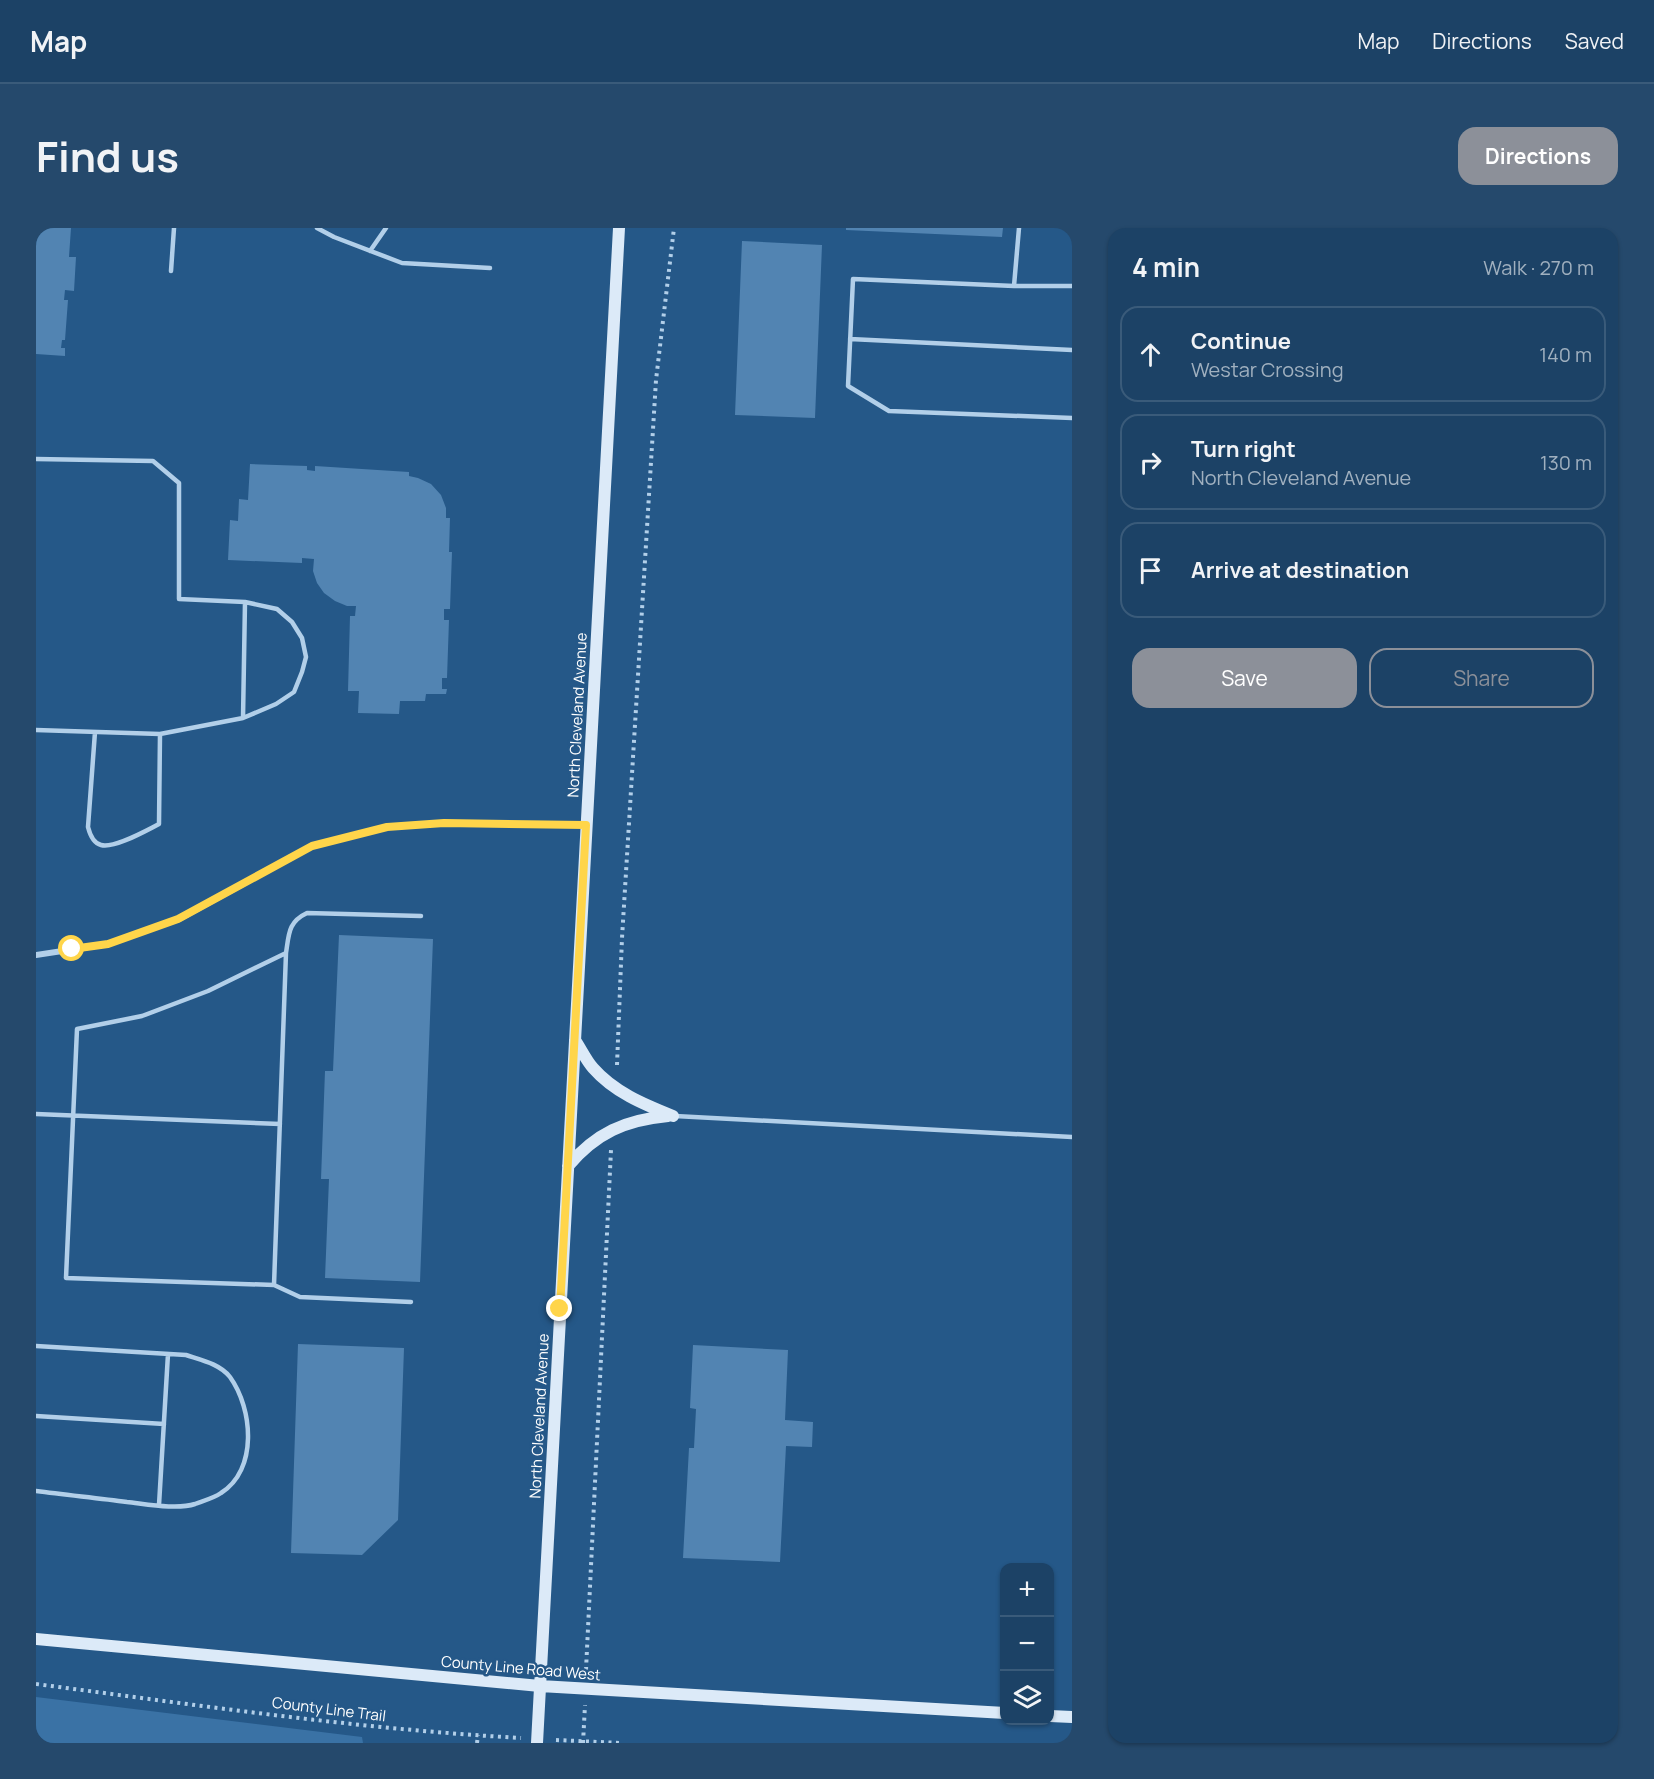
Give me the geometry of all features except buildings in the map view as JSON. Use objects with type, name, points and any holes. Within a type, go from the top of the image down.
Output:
[{"type":"main road","name":"North Cleveland Avenue","points":[[537,1741],[619,228]]},
{"type":"main road","points":[[575,1040],[592,1067],[616,1089],[643,1104],[673,1116]]},
{"type":"main road","points":[[568,1166],[588,1145],[612,1130],[641,1119],[673,1116]]},
{"type":"main road","name":"County Line Road West","points":[[36,1639],[540,1686],[1000,1713]]},
{"type":"main road","points":[[1054,1716],[1072,1717]]},
{"type":"street","points":[[36,955],[108,944],[178,919],[312,846],[387,827],[444,823],[586,825]]},
{"type":"lane","points":[[171,271],[174,228]]},
{"type":"lane","points":[[317,228],[402,263],[490,268]]},
{"type":"lane","points":[[370,251],[386,228]]},
{"type":"lane","points":[[1014,286],[1019,228]]},
{"type":"lane","points":[[1072,286],[1014,286],[853,279],[848,386],[889,411],[1072,418]]},
{"type":"lane","points":[[850,339],[1072,350]]},
{"type":"lane","points":[[36,459],[153,461],[179,483],[179,599],[245,603],[277,609],[292,622],[302,638],[306,657],[294,692],[276,704],[243,718],[160,734],[36,730]]},
{"type":"lane","points":[[243,718],[245,603]]},
{"type":"lane","points":[[95,732],[88,827],[91,838],[101,845],[112,845],[159,824],[160,734]]},
{"type":"lane","points":[[274,1285],[286,953],[290,928],[296,918],[307,913],[422,916]]},
{"type":"lane","points":[[286,953],[208,990],[142,1016],[77,1029],[66,1278],[274,1285],[300,1297],[411,1302]]},
{"type":"lane","points":[[36,1114],[280,1124]]},
{"type":"lane","points":[[673,1116],[1072,1137]]},
{"type":"lane","points":[[36,1346],[186,1355],[209,1362],[229,1376],[242,1400],[249,1429],[247,1453],[237,1476],[221,1493],[193,1505],[159,1505],[36,1491]]},
{"type":"lane","points":[[159,1505],[168,1354]]},
{"type":"lane","points":[[36,1416],[164,1424]]},
{"type":"path","points":[[616,1089],[622,938],[656,380],[674,228]]},
{"type":"path","points":[[584,1742],[612,1130]]},
{"type":"path","name":"County Line Trail","points":[[36,1684],[335,1723],[537,1741],[620,1743]]},
{"type":"path","points":[[477,1743],[478,1735]]},
{"type":"shaded area","points":[[36,1697],[362,1737],[363,1743],[36,1743]]},
{"type":"route","points":[[72,949],[108,944],[178,919],[312,846],[387,827],[444,823],[586,825],[560,1309]]}]
